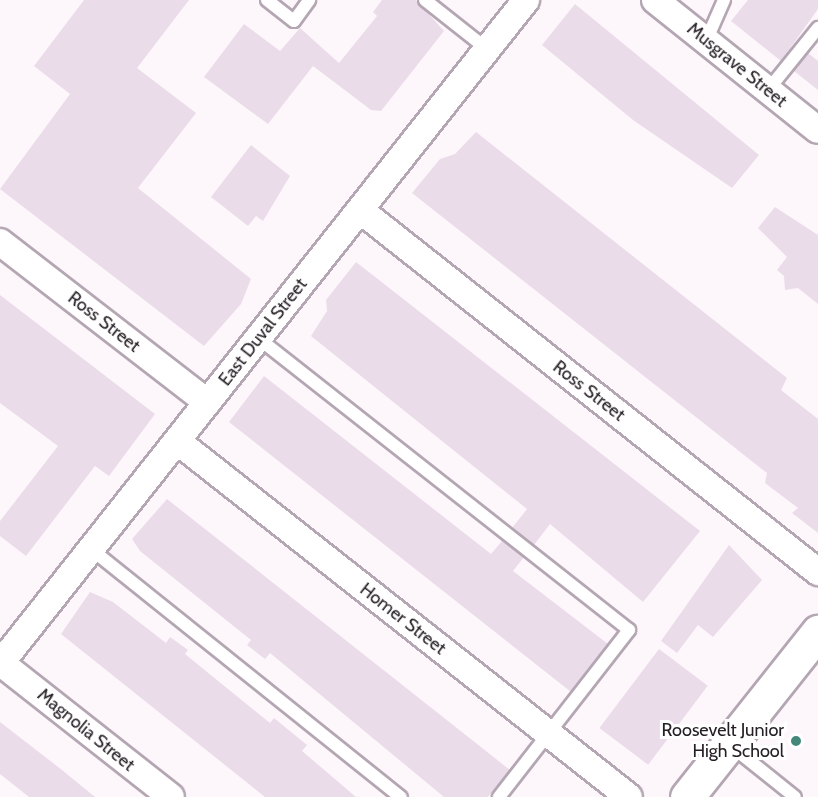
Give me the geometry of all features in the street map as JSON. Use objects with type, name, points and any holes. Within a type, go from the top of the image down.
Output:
[{"type":"main road","points":[[697,793],[729,745],[818,632]]},
{"type":"street","name":"East Duval Street","points":[[1,663],[526,0]]},
{"type":"street","name":"Musgrave Street","points":[[655,0],[818,130]]},
{"type":"street","name":"Ross Street","points":[[360,210],[818,572]]},
{"type":"street","name":"Ross Street","points":[[0,242],[207,402]]},
{"type":"street","name":"Homer Street","points":[[177,441],[629,797]]},
{"type":"street","name":"Magnolia Street","points":[[1,663],[171,797]]},
{"type":"lane","points":[[267,0],[294,21],[309,0]]},
{"type":"lane","points":[[425,0],[487,49]]},
{"type":"lane","points":[[706,41],[724,0]]},
{"type":"lane","points":[[768,90],[818,28]]},
{"type":"lane","points":[[258,339],[629,630],[499,797]]},
{"type":"lane","points":[[91,549],[401,797]]},
{"type":"lane","points":[[729,745],[795,797]]},
{"type":"building","points":[[84,0],[189,0],[137,68],[196,113],[138,188],[251,279],[241,304],[204,346],[0,189],[70,94],[34,66]]},
{"type":"building","points":[[382,0],[416,0],[444,31],[381,111],[371,110],[313,66],[268,124],[204,77],[244,24],[280,51],[300,28],[339,63],[377,16],[373,12]]},
{"type":"building","points":[[748,0],[818,0],[818,9],[781,61],[731,21]]},
{"type":"building","points":[[575,4],[759,155],[732,188],[633,120],[542,45]]},
{"type":"building","points":[[808,53],[818,61],[818,90],[794,71]]},
{"type":"building","points":[[476,132],[787,378],[781,390],[818,419],[818,533],[792,513],[798,508],[765,483],[767,473],[412,193],[440,159],[455,154]]},
{"type":"building","points":[[251,145],[290,176],[263,221],[256,216],[248,226],[211,197]]},
{"type":"building","points":[[775,207],[818,235],[818,304],[798,288],[785,290],[784,276],[777,270],[787,257],[758,228]]},
{"type":"building","points":[[356,262],[700,531],[643,602],[550,524],[534,545],[512,528],[527,509],[311,336],[327,311],[326,300]]},
{"type":"building","points":[[0,295],[155,414],[109,476],[95,466],[26,556],[0,536],[0,521],[58,446],[0,403]]},
{"type":"building","points":[[264,376],[491,554],[502,541],[524,557],[513,571],[608,644],[571,692],[229,422]]},
{"type":"building","points":[[167,499],[510,770],[488,797],[444,797],[270,653],[265,659],[247,645],[251,640],[140,551],[132,539]]},
{"type":"building","points":[[729,545],[762,580],[713,637],[698,625],[677,653],[661,641]]},
{"type":"building","points":[[90,592],[113,602],[166,643],[170,637],[188,650],[185,654],[270,723],[274,718],[307,745],[302,751],[356,797],[265,797],[61,634]]},
{"type":"building","points":[[659,649],[708,686],[648,765],[599,728]]},
{"type":"building","points":[[0,722],[95,797],[29,797],[0,774]]},
{"type":"place","name":"Roosevelt Junior High School","points":[[796,741]]}]
